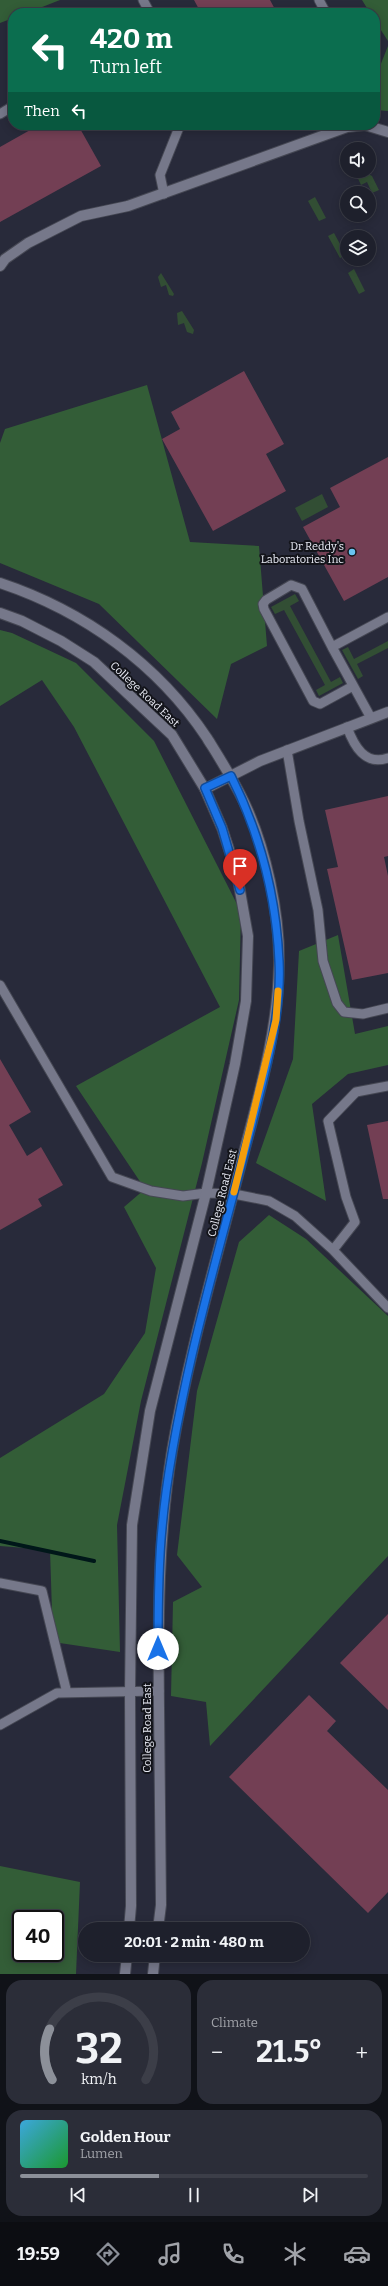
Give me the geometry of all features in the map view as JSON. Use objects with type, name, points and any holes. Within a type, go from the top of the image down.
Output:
[{"type":"street","points":[[2,260],[28,242],[81,216],[128,206],[164,194],[339,130]]},
{"type":"street","name":"College Road East","points":[[0,584],[26,592],[72,613],[108,636],[154,674],[190,712],[231,776],[246,806],[262,853],[274,907],[279,963],[276,1020],[234,1194],[192,1354],[172,1450],[162,1528],[158,1607],[161,1905],[159,1922]]},
{"type":"street","name":"College Road East","points":[[0,613],[22,620],[61,641],[94,662],[172,736],[205,788],[222,828],[237,874],[248,936],[246,1000],[235,1064],[206,1193],[150,1411],[132,1525],[130,1692],[131,1906],[130,1922]]},
{"type":"street","points":[[205,788],[260,761],[388,712]]},
{"type":"street","points":[[125,1974],[126,1962]]},
{"type":"street","points":[[153,1974],[154,1962]]},
{"type":"lane","points":[[164,194],[160,175],[178,130]]},
{"type":"lane","points":[[353,686],[320,704],[313,701],[264,610],[266,600],[290,585],[302,589],[371,718]]},
{"type":"lane","points":[[332,646],[388,617]]},
{"type":"lane","points":[[347,727],[352,742],[366,758],[380,760],[388,758]]},
{"type":"lane","points":[[287,750],[299,821],[318,910],[323,961],[337,1003],[344,1012],[363,1014],[388,1008]]},
{"type":"lane","points":[[0,985],[112,1177],[151,1191],[182,1196],[206,1193],[234,1194],[269,1200],[295,1216],[333,1250],[388,1308]]},
{"type":"lane","points":[[333,1250],[355,1222],[346,1197],[328,1122],[356,1092],[388,1086]]},
{"type":"lane","points":[[0,1583],[42,1591],[67,1693]]},
{"type":"lane","points":[[0,1725],[56,1693],[159,1691]]},
{"type":"green space","points":[[0,0],[60,0],[40,8],[8,8],[8,20],[0,23]]},
{"type":"green space","points":[[362,0],[388,0],[388,41],[380,29],[380,8],[367,8]]},
{"type":"green space","points":[[388,46],[388,111],[380,110],[380,66]]},
{"type":"green space","points":[[358,178],[373,178],[379,190],[376,191],[376,186],[369,186],[367,182],[361,185]]},
{"type":"green space","points":[[315,197],[326,218],[319,221],[308,201]]},
{"type":"green space","points":[[334,233],[340,244],[340,258],[328,236]]},
{"type":"green space","points":[[354,269],[365,291],[359,294],[348,273]]},
{"type":"green space","points":[[161,273],[174,294],[173,296],[169,295],[166,285],[161,287],[158,277]]},
{"type":"green space","points":[[182,311],[194,330],[193,334],[187,332],[184,323],[178,325],[177,313]]},
{"type":"green space","points":[[147,385],[190,542],[259,546],[267,646],[231,664],[217,719],[99,604],[0,563],[0,443],[5,429]]},
{"type":"green space","points":[[322,494],[328,507],[302,521],[295,508]]},
{"type":"green space","points":[[295,594],[299,601],[290,606],[331,682],[340,677],[343,683],[319,696],[316,690],[325,685],[284,610],[275,614],[271,607]]},
{"type":"green space","points":[[0,630],[12,633],[76,663],[154,741],[241,912],[239,1000],[202,1163],[141,1401],[117,1525],[120,1652],[53,1642],[50,1550],[0,1546],[0,1458],[104,1394],[145,1333],[156,1268],[124,1207],[145,1189],[76,1086],[220,1007],[74,727],[42,680],[0,706]]},
{"type":"green space","points":[[388,641],[388,648],[357,664],[363,676],[358,679],[342,650],[348,647],[354,659]]},
{"type":"green space","points":[[338,935],[355,1034],[388,1026],[388,1065],[348,1074],[312,1104],[326,1201],[256,1163],[293,1059],[299,951]]},
{"type":"green space","points":[[269,1215],[306,1239],[388,1316],[388,1556],[210,1746],[206,1702],[171,1696],[173,1602],[202,1587],[177,1555],[197,1391],[239,1242]]},
{"type":"green space","points":[[0,1866],[80,1882],[76,1974],[0,1974]]},
{"type":"building","points":[[194,0],[270,0],[274,8],[198,8]]},
{"type":"building","points":[[30,130],[81,130],[101,166],[0,222],[0,147]]},
{"type":"building","points":[[244,371],[284,444],[266,454],[286,491],[213,531],[162,439],[180,429],[171,412]]},
{"type":"building","name":"Dr Reddy's Laboratories Inc","points":[[388,457],[388,577],[344,601],[303,527],[340,507],[330,488]]},
{"type":"building","points":[[388,796],[388,856],[384,857],[388,876],[388,973],[352,980],[327,869],[338,867],[325,810]]},
{"type":"building","points":[[0,1059],[31,1112],[9,1125],[27,1156],[41,1147],[63,1185],[38,1199],[42,1206],[0,1230]]},
{"type":"building","points":[[388,1121],[388,1199],[383,1199],[367,1125]]},
{"type":"building","points":[[388,1614],[388,1710],[340,1663]]},
{"type":"building","points":[[309,1695],[336,1721],[327,1731],[388,1790],[388,1892],[368,1913],[229,1777]]},
{"type":"waterway","points":[[0,1541],[94,1561]]},
{"type":"slow traffic","points":[[234,1192],[258,1099],[276,1020],[278,991]]},
{"type":"place","name":"Dr Reddy's Laboratories Inc","points":[[352,552]]},
{"type":"route","points":[[158,1649],[158,1607],[162,1528],[172,1450],[192,1354],[258,1099],[276,1020],[279,963],[274,907],[262,853],[246,806],[231,776],[205,788],[222,828],[237,874],[240,890]]}]
